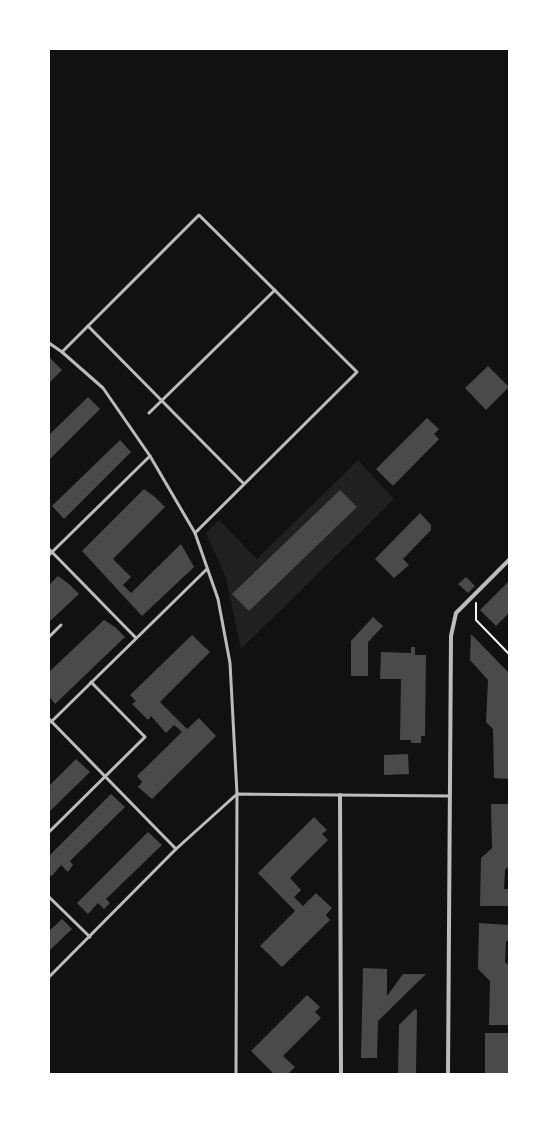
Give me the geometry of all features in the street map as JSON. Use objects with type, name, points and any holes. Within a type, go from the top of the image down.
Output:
[{"type":"street","points":[[448,1074],[451,636],[456,613],[509,560]]},
{"type":"street","points":[[340,795],[341,1074]]},
{"type":"lane","points":[[62,352],[199,215],[357,372],[195,533]]},
{"type":"lane","points":[[150,413],[275,290]]},
{"type":"lane","points":[[88,326],[244,484]]},
{"type":"lane","points":[[49,343],[62,352],[103,388],[150,456],[195,533],[218,599],[230,663],[237,794],[236,1074]]},
{"type":"lane","points":[[136,638],[50,552],[150,456]]},
{"type":"lane","points":[[176,849],[50,720],[207,569]]},
{"type":"lane","points":[[49,637],[61,625]]},
{"type":"lane","points":[[49,832],[145,736],[91,682]]},
{"type":"lane","points":[[49,977],[176,849],[237,794],[449,796]]},
{"type":"lane","points":[[49,897],[90,937]]},
{"type":"path","points":[[481,597],[476,602],[476,620],[509,654]]},
{"type":"shaded area","points":[[358,460],[394,499],[241,649],[226,578],[206,533],[219,520],[257,559]]},
{"type":"building","points":[[50,358],[62,370],[49,383],[49,359]]},
{"type":"building","points":[[488,366],[509,387],[486,410],[465,388]]},
{"type":"building","points":[[88,397],[100,409],[49,460],[49,435]]},
{"type":"building","points":[[427,418],[439,429],[434,434],[439,439],[393,486],[376,469]]},
{"type":"building","points":[[120,440],[131,452],[64,519],[52,506]]},
{"type":"building","points":[[144,489],[165,507],[113,559],[131,577],[123,585],[131,593],[181,544],[194,567],[142,616],[82,551]]},
{"type":"building","points":[[340,490],[357,507],[249,611],[232,594]]},
{"type":"building","points":[[420,513],[431,525],[431,530],[403,559],[409,565],[394,578],[375,559]]},
{"type":"building","points":[[58,576],[79,594],[49,622],[49,585]]},
{"type":"building","points":[[466,577],[475,586],[468,593],[458,584]]},
{"type":"building","points":[[509,581],[509,613],[496,626],[480,610]]},
{"type":"building","points":[[373,617],[383,626],[368,642],[368,676],[351,676],[351,641]]},
{"type":"building","points":[[104,620],[115,627],[125,637],[55,704],[49,696],[49,672]]},
{"type":"building","points":[[471,634],[509,673],[509,779],[494,778],[493,729],[486,722],[488,680],[470,660]]},
{"type":"building","points":[[192,635],[210,652],[160,702],[187,729],[199,718],[216,736],[152,799],[138,787],[142,782],[137,776],[182,732],[174,725],[166,733],[151,716],[148,720],[132,704],[136,701],[130,695]]},
{"type":"building","points":[[411,647],[415,647],[415,655],[426,655],[425,736],[421,736],[421,743],[411,743],[411,740],[400,740],[401,679],[380,679],[381,652],[411,653]]},
{"type":"building","points":[[408,754],[409,774],[384,775],[384,755]]},
{"type":"building","points":[[76,759],[90,772],[49,812],[49,786]]},
{"type":"building","points":[[111,794],[125,807],[70,861],[73,865],[68,872],[61,865],[52,876],[49,874],[49,856]]},
{"type":"building","points":[[491,804],[509,804],[509,866],[505,870],[504,889],[509,889],[509,906],[480,906],[481,858],[492,848]]},
{"type":"building","points":[[314,817],[327,830],[322,834],[328,840],[290,878],[301,890],[294,897],[303,906],[316,893],[332,908],[326,915],[330,920],[282,967],[260,946],[295,911],[258,873]]},
{"type":"building","points":[[148,832],[162,845],[106,899],[110,903],[104,909],[98,903],[88,914],[77,903]]},
{"type":"building","points":[[62,919],[72,929],[49,951],[49,931]]},
{"type":"building","points":[[479,923],[509,925],[509,941],[506,941],[505,962],[509,966],[509,1025],[489,1025],[490,981],[478,969]]},
{"type":"building","points":[[363,968],[387,969],[387,996],[403,974],[426,974],[378,1021],[377,1058],[361,1058]]},
{"type":"building","points":[[307,995],[320,1007],[315,1012],[321,1018],[283,1056],[295,1067],[288,1074],[274,1074],[251,1051]]},
{"type":"building","points":[[415,1009],[417,1010],[416,1074],[398,1074],[399,1025]]},
{"type":"building","points":[[485,1033],[509,1033],[509,1074],[485,1074]]}]
